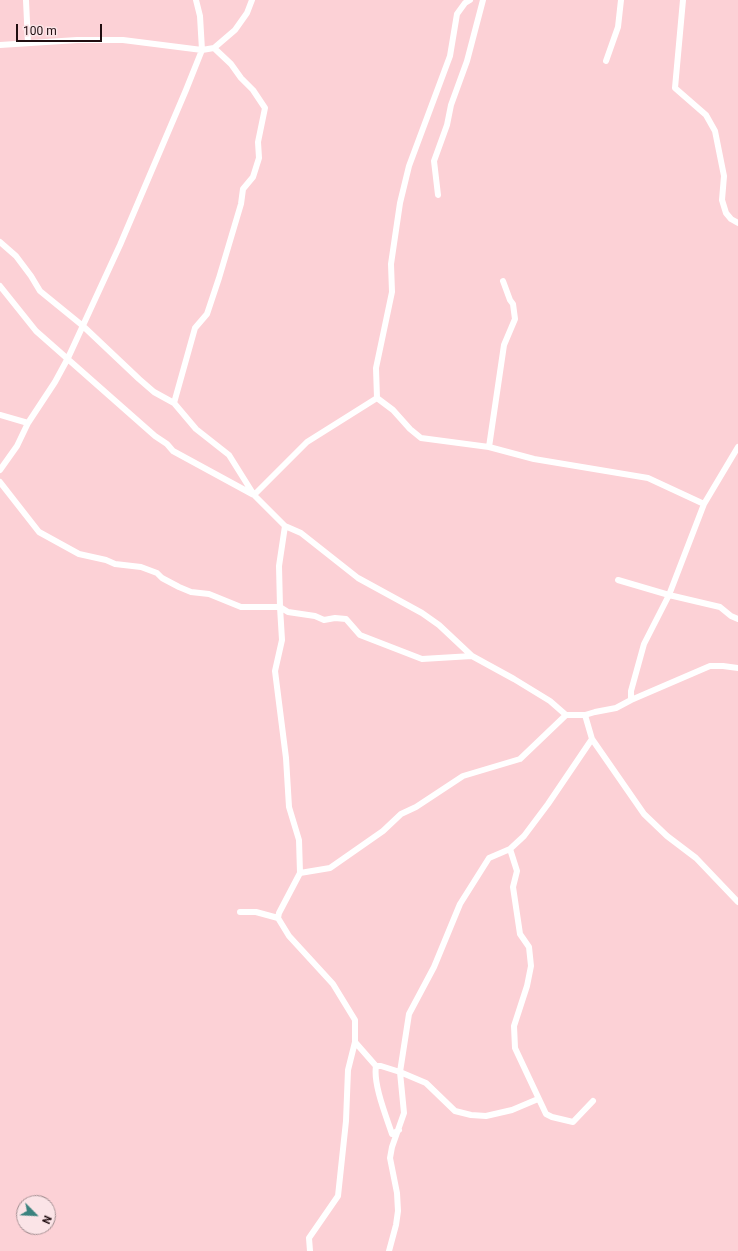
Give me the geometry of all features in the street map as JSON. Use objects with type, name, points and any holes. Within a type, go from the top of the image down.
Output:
[{"type":"street","points":[[26,0],[28,43]]},
{"type":"street","points":[[0,470],[18,446],[28,423],[55,382],[68,358],[120,245],[202,50],[200,16],[196,0]]},
{"type":"street","points":[[0,45],[77,40],[123,40],[202,50],[214,48],[235,30],[247,13],[252,0]]},
{"type":"street","points":[[377,398],[376,368],[392,292],[391,264],[400,203],[409,166],[450,56],[457,14],[465,3],[470,0]]},
{"type":"street","points":[[438,195],[434,161],[447,125],[451,105],[467,61],[483,0]]},
{"type":"street","points":[[606,61],[618,27],[621,0]]},
{"type":"street","points":[[683,0],[675,88],[706,114],[715,131],[724,176],[722,200],[726,213],[738,223]]},
{"type":"street","points":[[174,403],[195,328],[206,314],[219,278],[241,204],[243,189],[253,178],[259,158],[258,142],[265,108],[253,90],[241,78],[231,64],[214,48]]},
{"type":"street","points":[[0,242],[16,256],[40,291],[83,326],[139,380],[154,392],[174,403],[196,428],[229,455],[254,495],[285,526],[301,533],[358,578],[422,612],[439,625],[472,656],[550,701],[566,715],[585,715],[616,708],[710,666],[738,668]]},
{"type":"street","points":[[489,447],[504,345],[515,319],[513,304],[503,281]]},
{"type":"street","points":[[0,286],[36,331],[155,436],[167,444],[173,451],[254,495]]},
{"type":"street","points":[[377,398],[393,410],[421,438],[489,447],[534,459],[648,478],[704,504]]},
{"type":"street","points":[[254,495],[307,442],[377,398]]},
{"type":"street","points":[[0,415],[28,423]]},
{"type":"street","points":[[631,700],[630,691],[644,644],[669,595],[704,504],[738,447]]},
{"type":"street","points":[[0,482],[39,532],[79,554],[106,560],[115,564],[141,567],[157,573],[162,578],[191,592],[209,594],[241,607],[280,607],[288,612],[315,616],[324,620],[335,618],[346,619],[360,635],[422,659],[472,656]]},
{"type":"street","points":[[278,918],[279,913],[300,873],[299,840],[289,807],[286,758],[275,671],[282,640],[279,566],[285,526]]},
{"type":"street","points":[[618,580],[669,595],[720,607],[731,616],[738,619]]},
{"type":"street","points":[[300,873],[330,868],[383,831],[402,814],[416,807],[463,776],[520,759],[566,715]]},
{"type":"street","points":[[585,715],[592,740],[644,814],[667,836],[696,858],[738,902]]},
{"type":"street","points":[[389,1251],[398,1211],[397,1194],[390,1158],[392,1147],[404,1113],[400,1072],[409,1014],[434,967],[460,904],[489,858],[510,849],[524,836],[539,817],[592,740]]},
{"type":"street","points":[[510,849],[517,871],[513,887],[520,934],[529,947],[531,966],[527,986],[514,1026],[515,1048],[546,1114],[552,1117],[574,1122],[593,1101]]},
{"type":"street","points":[[240,912],[256,912],[278,918],[289,936],[334,984],[356,1020],[355,1042],[348,1070],[346,1121],[338,1196],[309,1238],[310,1251]]},
{"type":"street","points":[[355,1042],[376,1066],[381,1066],[400,1072],[426,1083],[455,1110],[471,1115],[486,1116],[512,1110],[538,1098]]},
{"type":"street","points":[[376,1066],[375,1072],[378,1091],[392,1134],[399,1130]]}]
